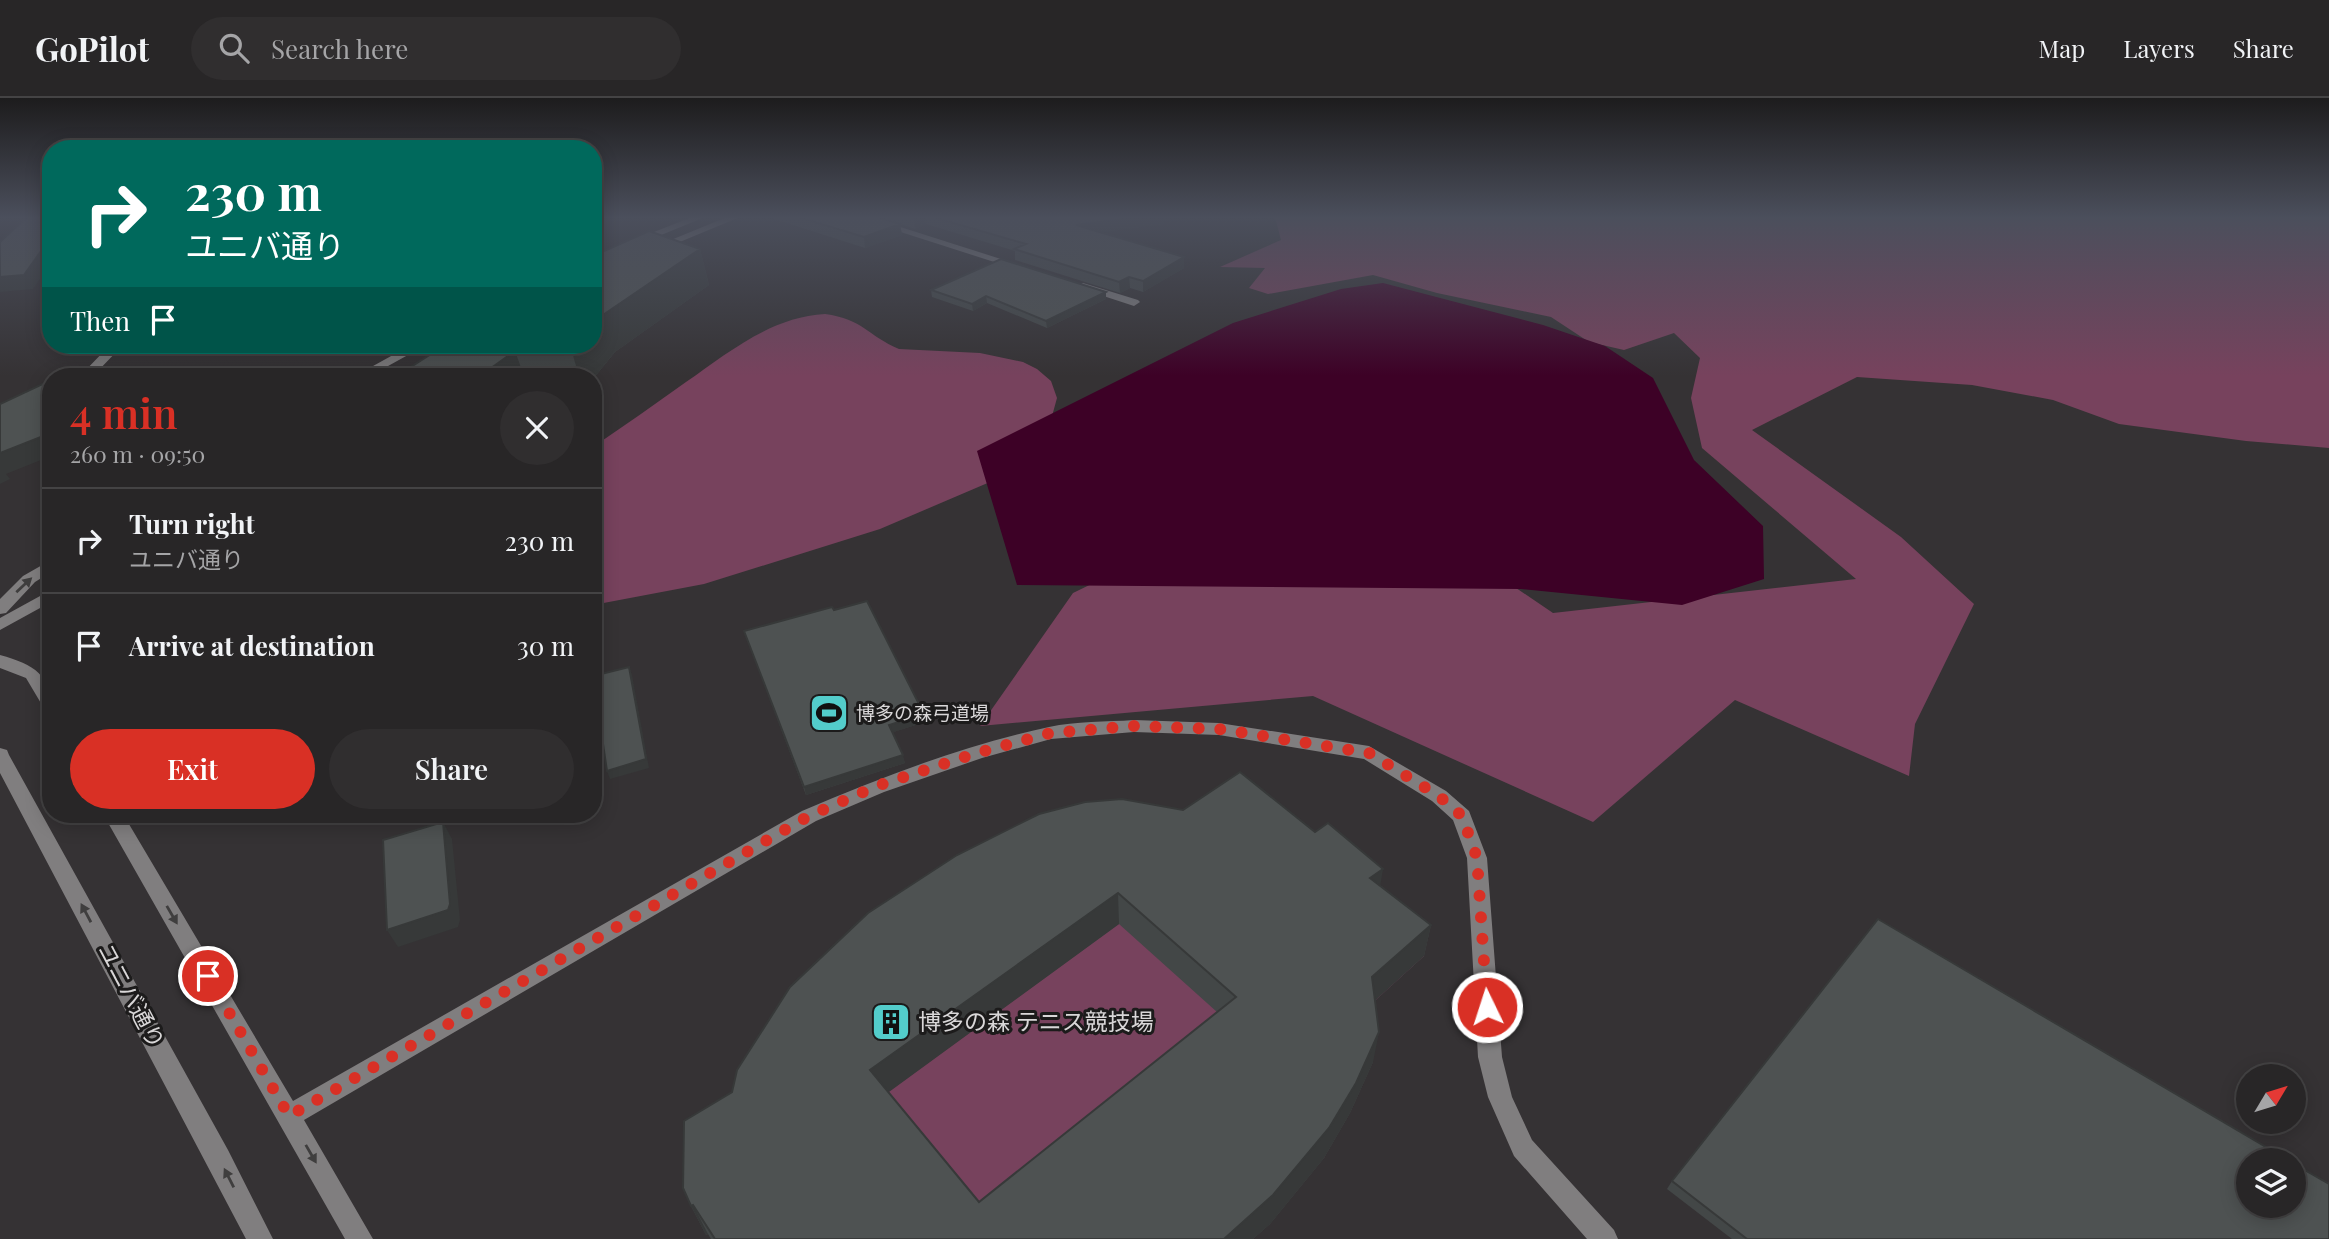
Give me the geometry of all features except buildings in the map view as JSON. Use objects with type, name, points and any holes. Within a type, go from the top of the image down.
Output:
[{"type":"street","points":[[1068,282],[1133,302]]},
{"type":"street","points":[[94,368],[108,354]]},
{"type":"street","points":[[377,368],[402,354]]},
{"type":"street","points":[[0,608],[29,579],[42,571]]},
{"type":"street","points":[[0,625],[42,600]]},
{"type":"street","points":[[0,661],[32,674],[42,691]]},
{"type":"street","points":[[289,1116],[809,816],[877,786],[977,753],[1051,733],[1134,726],[1219,729],[1369,753],[1439,796],[1462,816],[1477,858],[1490,1057],[1500,1097],[1523,1148],[1605,1239]]},
{"type":"street","name":"ユニバ通り","points":[[0,755],[219,1158],[260,1239]]},
{"type":"street","points":[[118,823],[360,1239]]},
{"type":"shaded area","points":[[1263,270],[2329,270],[2329,448],[2246,441],[2119,424],[2053,400],[1972,385],[1857,377],[1752,430],[1901,537],[1974,604],[1915,724],[1909,776],[1735,700],[1593,822],[1313,696],[980,726],[1073,593],[1229,517],[1419,522],[1553,613],[1856,579],[1702,448],[1691,398],[1700,358],[1674,333],[1624,350],[1589,342],[1551,317],[1437,293],[1373,275],[1268,294],[1249,288]]},
{"type":"shaded area","points":[[1383,283],[1543,325],[1605,346],[1653,378],[1694,460],[1763,526],[1764,579],[1682,605],[1521,589],[1017,585],[977,451],[1233,323],[1341,289]]},
{"type":"shaded area","points":[[825,314],[838,316],[899,349],[980,353],[1023,362],[1037,369],[1051,381],[1057,398],[1046,438],[997,479],[880,529],[704,584],[602,603],[602,441],[751,338],[805,317]]},
{"type":"shaded area","name":"博多の森 テニス競技場","points":[[962,886],[1366,909],[1424,956],[1367,1008],[1324,1158],[739,1239],[727,1220],[706,1235]]},
{"type":"place","name":"博多の森弓道場","points":[[829,713]]},
{"type":"place","name":"博多の森 テニス競技場","points":[[891,1022]]},
{"type":"route","points":[[208,976],[289,1116],[809,816],[877,786],[977,753],[1051,733],[1134,726],[1219,729],[1369,753],[1439,796],[1462,816],[1477,858],[1487,1007]]}]
